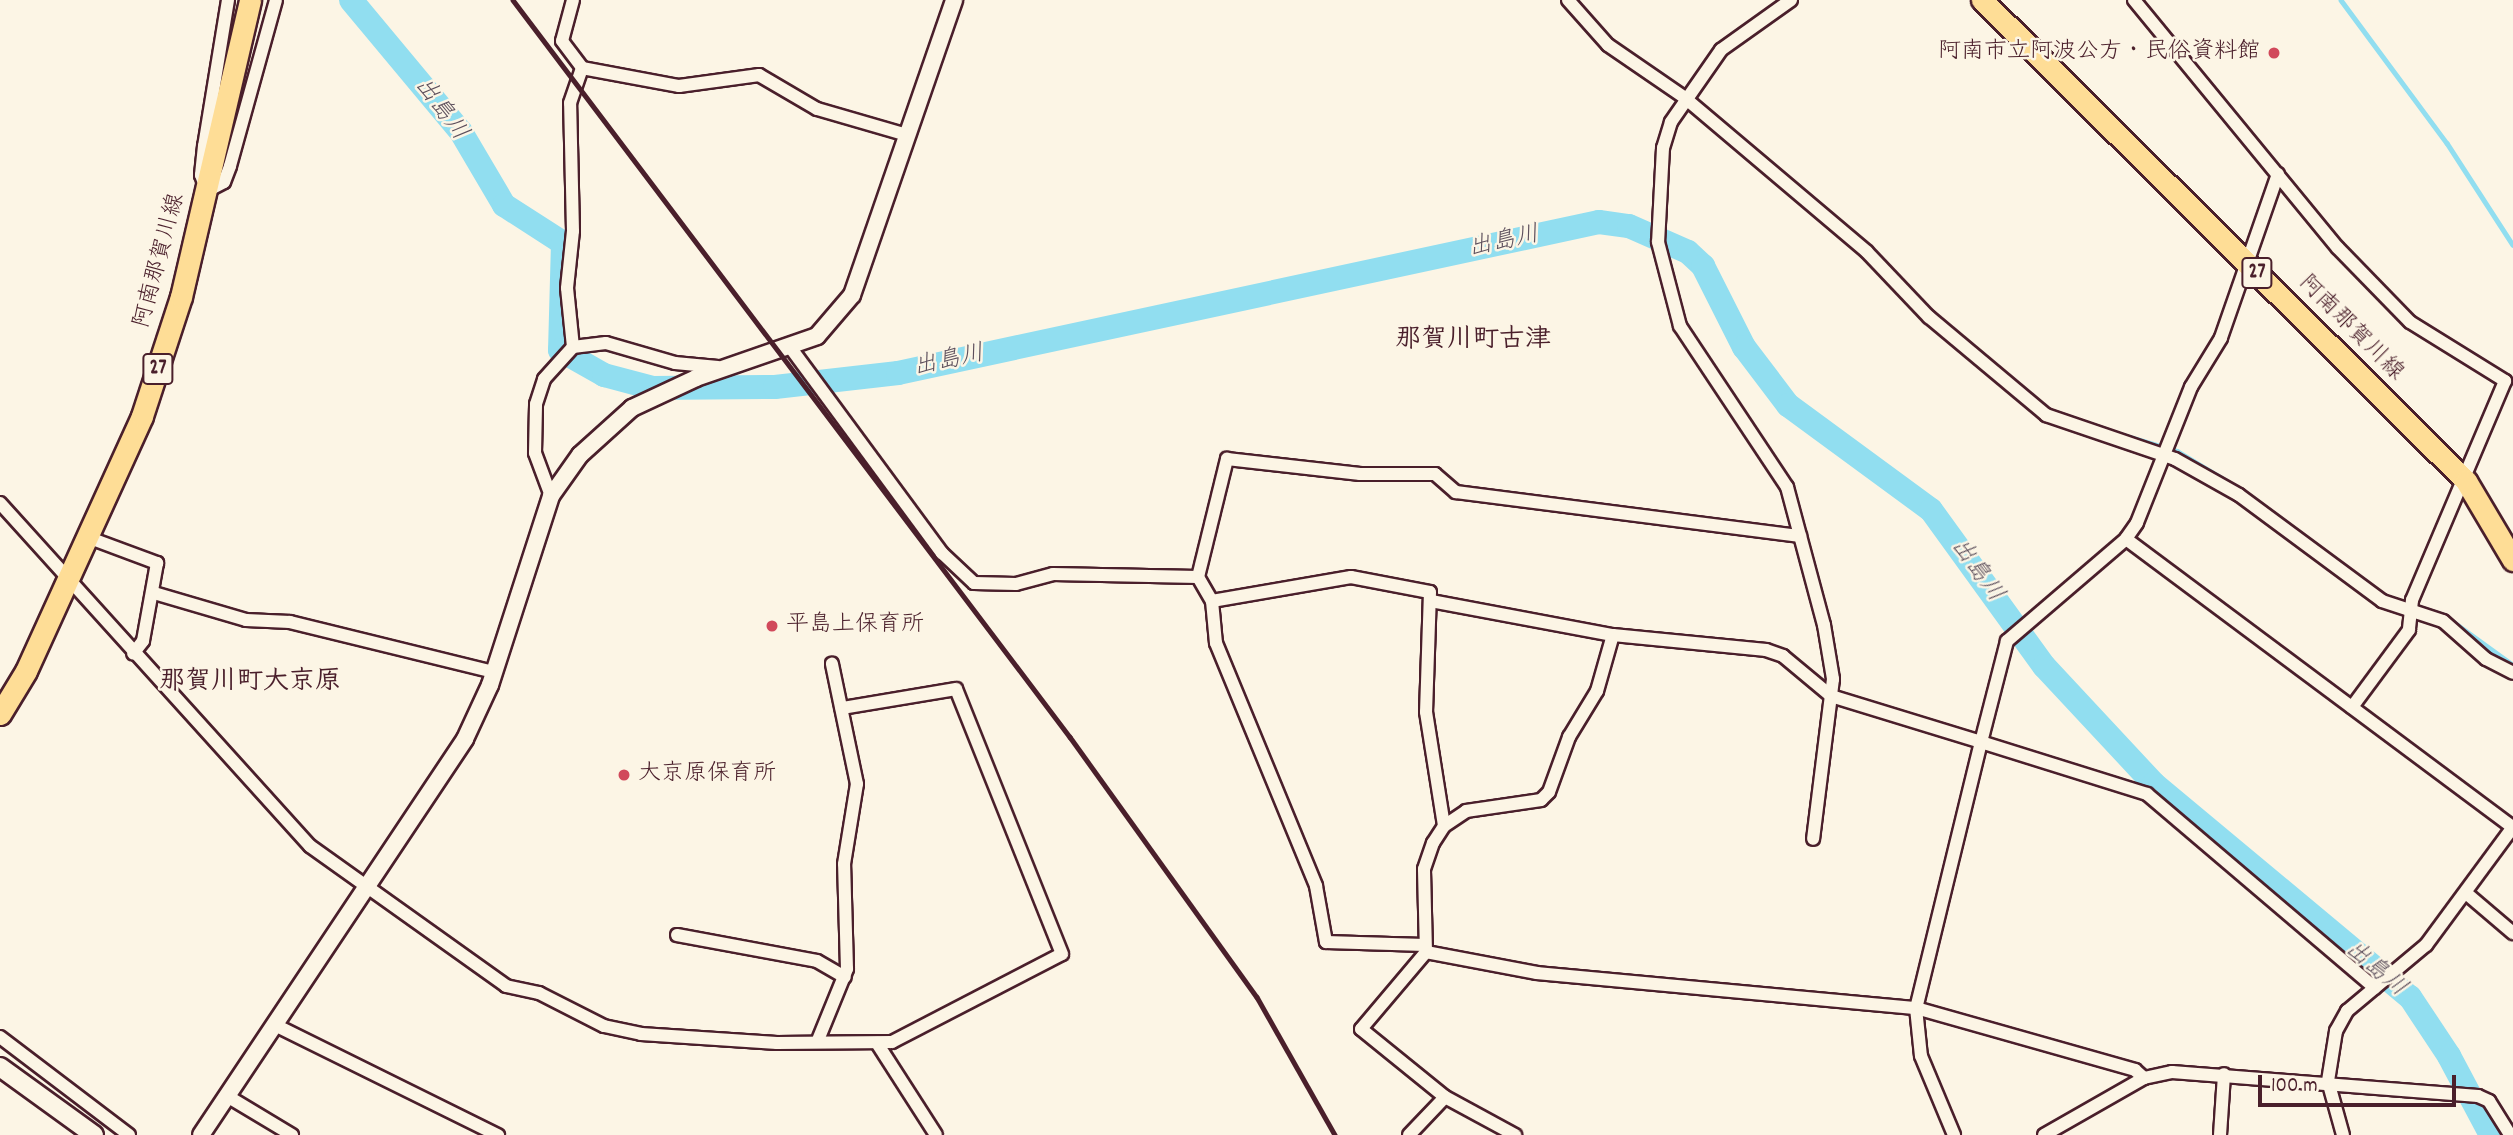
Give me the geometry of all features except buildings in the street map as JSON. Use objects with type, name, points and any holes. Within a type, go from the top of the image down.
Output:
[{"type":"main road","name":"阿南那賀川線","points":[[0,714],[6,692],[87,537],[164,352],[207,191],[250,0]]},
{"type":"main road","name":"阿南那賀川線","points":[[1982,0],[2466,481],[2513,560]]},
{"type":"main road","points":[[0,1067],[94,1135]]},
{"type":"street","points":[[228,0],[204,146],[201,176],[207,191],[224,182],[230,166],[276,0]]},
{"type":"street","points":[[573,0],[562,41],[582,68],[680,86],[759,75],[817,108],[908,135]]},
{"type":"street","points":[[201,1135],[465,739],[494,672],[551,496],[599,432],[632,408],[728,367],[790,347],[833,323],[852,295],[954,0]]},
{"type":"street","points":[[1567,0],[1608,45],[1687,95],[1867,252],[1929,317],[2046,415],[2167,449],[2239,495],[2382,601],[2411,607],[2443,621],[2486,659],[2513,673]]},
{"type":"street","points":[[1791,0],[1721,50],[1687,95],[1663,148],[1659,237],[1680,327],[1787,488],[1831,654],[1831,696],[1813,839]]},
{"type":"street","points":[[2134,0],[2278,174],[2410,322],[2505,381],[2466,481],[2411,607],[2409,630],[2352,707]]},
{"type":"street","points":[[573,347],[567,288],[573,231],[570,103],[582,68]]},
{"type":"street","points":[[1954,1135],[1921,1056],[1916,1008],[2003,651],[2018,632],[2126,539],[2148,502],[2191,387],[2221,338],[2278,174]]},
{"type":"street","points":[[551,496],[535,453],[536,404],[544,379],[573,347],[606,343],[674,363],[728,367]]},
{"type":"street","points":[[790,347],[942,553],[974,583],[1016,584],[1053,574],[1198,577]]},
{"type":"street","points":[[1800,536],[1456,492],[1435,474],[1360,474],[1227,459],[1198,577],[1212,601],[1216,643],[1316,886],[1326,942],[1425,948],[1537,972],[1916,1008],[2135,1070],[2144,1078]]},
{"type":"street","points":[[0,503],[133,654],[310,846],[506,986],[539,993],[604,1026],[693,1038],[877,1043],[905,1036],[1062,954],[956,689],[842,708]]},
{"type":"street","points":[[87,537],[158,563],[154,593],[142,641],[133,654]]},
{"type":"street","points":[[2126,539],[2513,827],[2426,945],[2347,1011],[2336,1031],[2328,1082],[2343,1135]]},
{"type":"street","points":[[1212,601],[1351,577],[1430,592],[1426,712],[1444,826]]},
{"type":"street","points":[[154,593],[246,620],[290,622],[494,672]]},
{"type":"street","points":[[1431,601],[1613,635],[1766,650],[1783,656],[1831,696],[2147,793],[2378,985]]},
{"type":"street","points":[[1515,1135],[1445,1097],[1360,1028],[1425,948],[1424,869],[1444,826],[1466,811],[1541,800],[1549,792],[1569,737],[1597,691],[1613,635]]},
{"type":"street","points":[[818,1040],[845,978],[844,864],[857,784],[832,664]]},
{"type":"street","points":[[2466,893],[2513,933]]},
{"type":"street","points":[[677,935],[817,961],[845,978]]},
{"type":"street","points":[[275,1025],[498,1135]]},
{"type":"street","points":[[0,1037],[129,1135]]},
{"type":"street","points":[[877,1043],[936,1135]]},
{"type":"street","points":[[2044,1135],[2144,1078],[2172,1072],[2328,1082],[2477,1096],[2489,1101],[2510,1135]]},
{"type":"street","points":[[2220,1135],[2224,1074]]},
{"type":"street","points":[[227,1096],[292,1135]]},
{"type":"street","points":[[1409,1135],[1445,1097]]},
{"type":"waterway","name":"出島川","points":[[351,0],[461,132],[504,205],[563,243],[560,350],[604,375],[653,388],[775,387],[898,373],[1599,222],[1629,226],[1688,252],[1703,266],[1744,347],[1788,405],[1931,510],[2044,666],[2154,784],[2410,997],[2449,1056],[2491,1135]]},
{"type":"waterway","points":[[2341,0],[2447,143],[2513,245]]},
{"type":"waterway","points":[[1648,65],[1667,78]]},
{"type":"waterway","points":[[1718,118],[1740,137]]},
{"type":"waterway","points":[[2113,432],[2177,451],[2235,486]]},
{"type":"waterway","points":[[2249,495],[2334,558]]},
{"type":"waterway","points":[[2413,605],[2444,615],[2513,665]]},
{"type":"railway","points":[[513,0],[1070,737],[1257,997],[1335,1135]]},
{"type":"place","name":"阿南市立阿波公方・民俗資料館","points":[[2274,53]]},
{"type":"place","name":"平島上保育所","points":[[772,626]]},
{"type":"place","name":"大京原保育所","points":[[624,775]]},
{"type":"district","name":"那賀川町古津","points":[[1473,341]]},
{"type":"district","name":"那賀川町大京原","points":[[250,683]]}]
